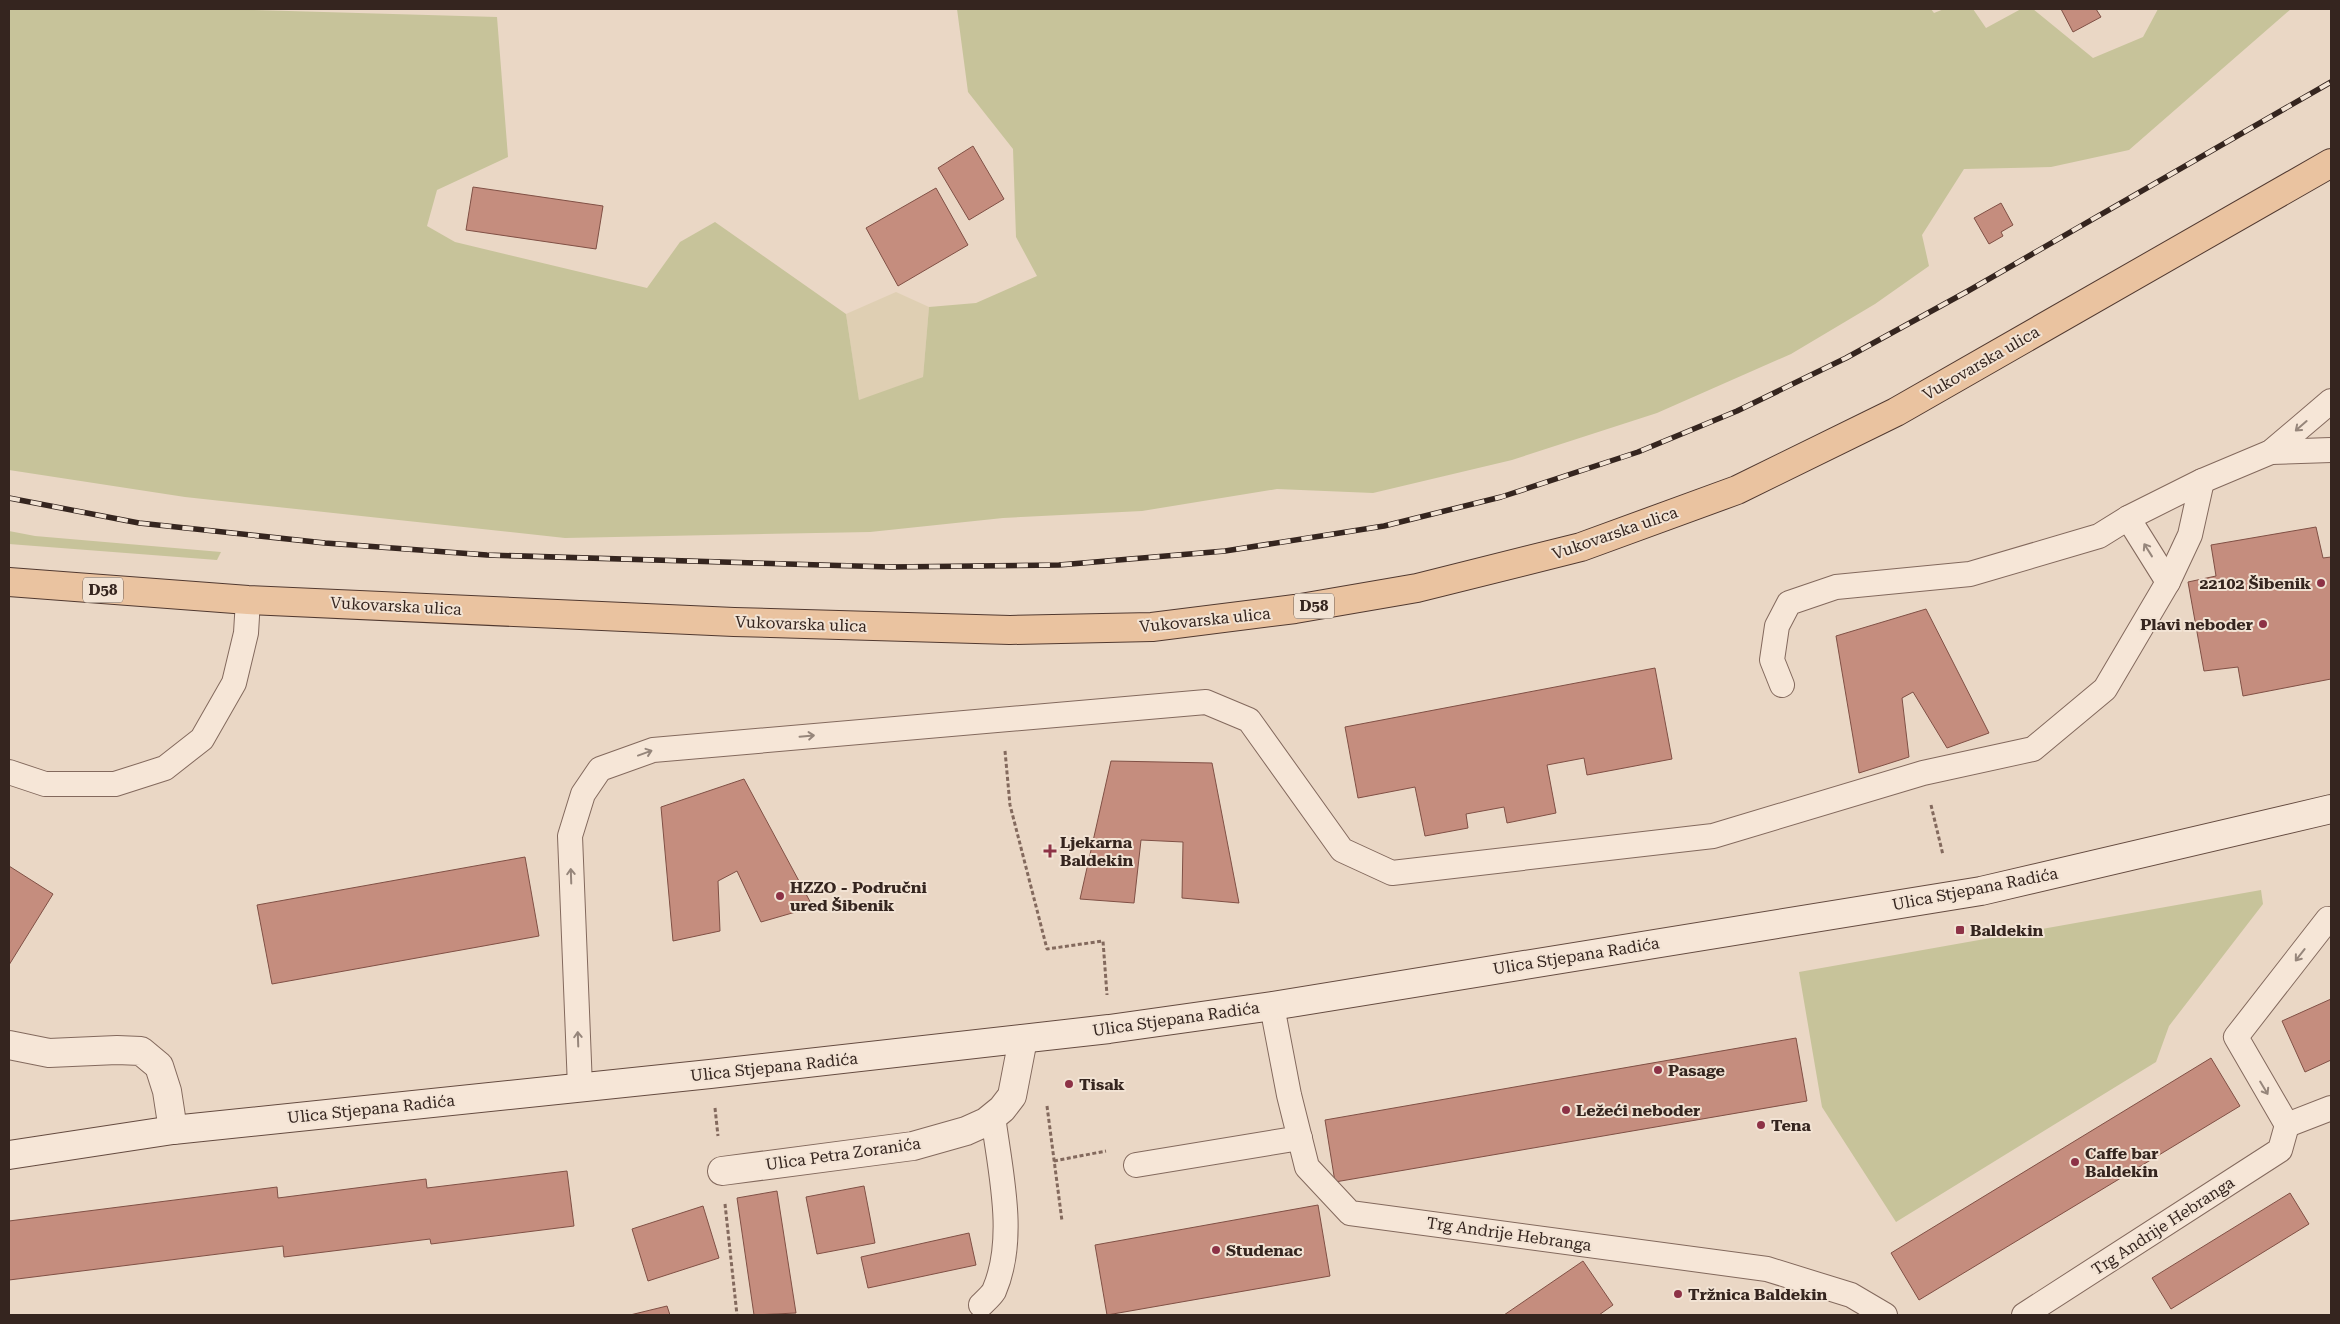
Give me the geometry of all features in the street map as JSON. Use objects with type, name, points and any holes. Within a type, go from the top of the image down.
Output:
[{"type":"main road","name":"Vukovarska ulica","points":[[9,582],[248,600],[734,622],[1010,630],[1152,627],[1295,610],[1417,588],[1581,548],[1737,490],[1896,412],[2331,163]]},
{"type":"main road","name":"Ulica Stjepana Radića","points":[[9,1155],[173,1130],[580,1088],[1109,1029],[1272,1006],[1981,892],[2331,810]]},
{"type":"main road","name":"Ulica Petra Zoranića","points":[[722,1171],[913,1146],[966,1131],[993,1116],[1012,1096],[1023,1038]]},
{"type":"main road","points":[[9,1045],[49,1053],[116,1050],[141,1051],[159,1066],[167,1091],[173,1130]]},
{"type":"lane","points":[[1782,685],[1772,660],[1778,626],[1789,603],[1836,587],[1970,574],[2099,536],[2128,518],[2202,482],[2271,452],[2331,401]]},
{"type":"lane","points":[[2271,452],[2331,450]]},
{"type":"lane","points":[[580,1088],[570,836],[583,794],[600,769],[653,750],[1206,702],[1249,720],[1342,850],[1392,873],[1713,836],[1922,773],[2033,749],[2104,689],[2168,582],[2190,535],[2202,482]]},
{"type":"lane","points":[[2128,518],[2168,582]]},
{"type":"lane","points":[[9,772],[44,784],[114,784],[165,768],[202,738],[234,683],[246,633],[248,600]]},
{"type":"lane","points":[[2331,920],[2328,919],[2236,1037],[2287,1125],[2331,1108]]},
{"type":"lane","name":"Trg Andrije Hebranga","points":[[1272,1006],[1307,1167],[1350,1213],[1767,1269],[1852,1295],[1885,1315]]},
{"type":"lane","points":[[981,1305],[993,1292],[1003,1258],[1005,1215],[993,1116]]},
{"type":"lane","name":"Trg Andrije Hebranga","points":[[2024,1315],[2280,1150],[2287,1125]]},
{"type":"lane","points":[[1136,1165],[1300,1138]]},
{"type":"path","points":[[1002,720],[1010,805],[1047,949],[1103,942],[1107,1001]]},
{"type":"path","points":[[1922,773],[1944,855]]},
{"type":"path","points":[[1046,1098],[1062,1221]]},
{"type":"path","points":[[1054,1161],[1117,1149],[1136,1165]]},
{"type":"path","points":[[722,1171],[738,1315]]},
{"type":"shaded area","points":[[9,9],[222,9],[497,17],[508,157],[437,190],[427,226],[455,242],[647,288],[680,242],[715,222],[846,314],[859,400],[923,377],[929,307],[976,303],[1037,276],[1016,237],[1013,149],[968,92],[957,9],[1931,9],[1934,13],[1944,9],[1973,9],[1986,28],[2021,9],[2033,9],[2093,58],[2143,37],[2158,9],[2291,9],[2129,150],[2051,167],[1964,169],[1922,235],[1929,266],[1875,304],[1791,354],[1657,413],[1512,460],[1373,493],[1277,489],[1142,511],[1003,518],[870,532],[565,538],[185,497],[9,470]]},
{"type":"shaded area","points":[[896,292],[929,307],[923,377],[859,401],[846,314]]},
{"type":"shaded area","points":[[9,531],[35,536],[221,552],[217,560],[9,544]]},
{"type":"shaded area","points":[[2261,890],[2263,904],[2169,1026],[2156,1062],[1896,1222],[1822,1107],[1799,972]]},
{"type":"building","points":[[2061,9],[2096,9],[2101,17],[2073,32]]},
{"type":"building","points":[[973,146],[1004,199],[969,220],[938,168]]},
{"type":"building","points":[[473,187],[603,206],[596,249],[466,230]]},
{"type":"building","points":[[936,188],[968,245],[898,286],[866,228]]},
{"type":"building","points":[[2001,203],[2013,225],[2001,232],[2003,236],[1989,244],[1974,218]]},
{"type":"building","name":"Plavi neboder","points":[[2316,527],[2323,558],[2331,557],[2331,679],[2243,696],[2238,667],[2204,671],[2188,582],[2216,576],[2211,545]]},
{"type":"building","points":[[1926,609],[1989,733],[1947,748],[1913,692],[1902,698],[1909,757],[1859,773],[1836,636]]},
{"type":"building","points":[[1655,668],[1672,759],[1587,775],[1584,758],[1547,765],[1556,813],[1507,823],[1504,807],[1466,814],[1468,828],[1425,836],[1415,787],[1358,798],[1345,727]]},
{"type":"building","points":[[1111,761],[1212,763],[1239,903],[1182,898],[1183,842],[1141,840],[1134,903],[1080,899]]},
{"type":"building","points":[[744,779],[813,907],[761,922],[737,871],[718,881],[720,931],[673,941],[661,807]]},
{"type":"building","points":[[525,857],[539,936],[272,984],[257,905]]},
{"type":"building","points":[[9,866],[53,894],[9,965]]},
{"type":"building","points":[[2331,999],[2331,1060],[2305,1072],[2282,1021]]},
{"type":"building","name":"Ležeći neboder","points":[[1796,1038],[1807,1101],[1335,1182],[1325,1120]]},
{"type":"building","points":[[2211,1058],[2240,1106],[1919,1300],[1891,1253]]},
{"type":"building","points":[[567,1171],[574,1226],[431,1244],[430,1239],[284,1257],[283,1246],[9,1280],[9,1221],[277,1187],[278,1198],[426,1179],[427,1188]]},
{"type":"building","points":[[864,1186],[875,1243],[817,1254],[806,1197]]},
{"type":"building","points":[[777,1191],[796,1313],[754,1315],[737,1198]]},
{"type":"building","points":[[2290,1193],[2309,1224],[2171,1309],[2152,1278]]},
{"type":"building","points":[[1318,1205],[1330,1276],[1107,1315],[1095,1245]]},
{"type":"building","points":[[703,1206],[719,1258],[648,1281],[632,1229]]},
{"type":"building","points":[[969,1233],[976,1265],[868,1288],[861,1257]]},
{"type":"building","points":[[1583,1261],[1613,1305],[1599,1315],[1504,1315]]},
{"type":"building","points":[[667,1306],[670,1315],[630,1315]]},
{"type":"railway","points":[[9,498],[139,523],[325,543],[487,555],[890,567],[1059,565],[1225,551],[1384,526],[1501,497],[1638,452],[1737,411],[1846,358],[1968,291],[2331,82]]},
{"type":"place","name":"22102 Šibenik","points":[[2321,583]]},
{"type":"place","name":"Plavi neboder","points":[[2263,624]]},
{"type":"place","name":"Ljekarna Baldekin","points":[[1050,851]]},
{"type":"place","name":"HZZO - Područni ured Šibenik","points":[[780,896]]},
{"type":"place","name":"Baldekin","points":[[1960,930]]},
{"type":"place","name":"Pasage","points":[[1658,1070]]},
{"type":"place","name":"Tisak","points":[[1069,1084]]},
{"type":"place","name":"Ležeći neboder","points":[[1566,1110]]},
{"type":"place","name":"Tena","points":[[1761,1125]]},
{"type":"place","name":"Caffe bar Baldekin","points":[[2075,1162]]},
{"type":"place","name":"Studenac","points":[[1216,1250]]},
{"type":"place","name":"Tržnica Baldekin","points":[[1678,1294]]}]
